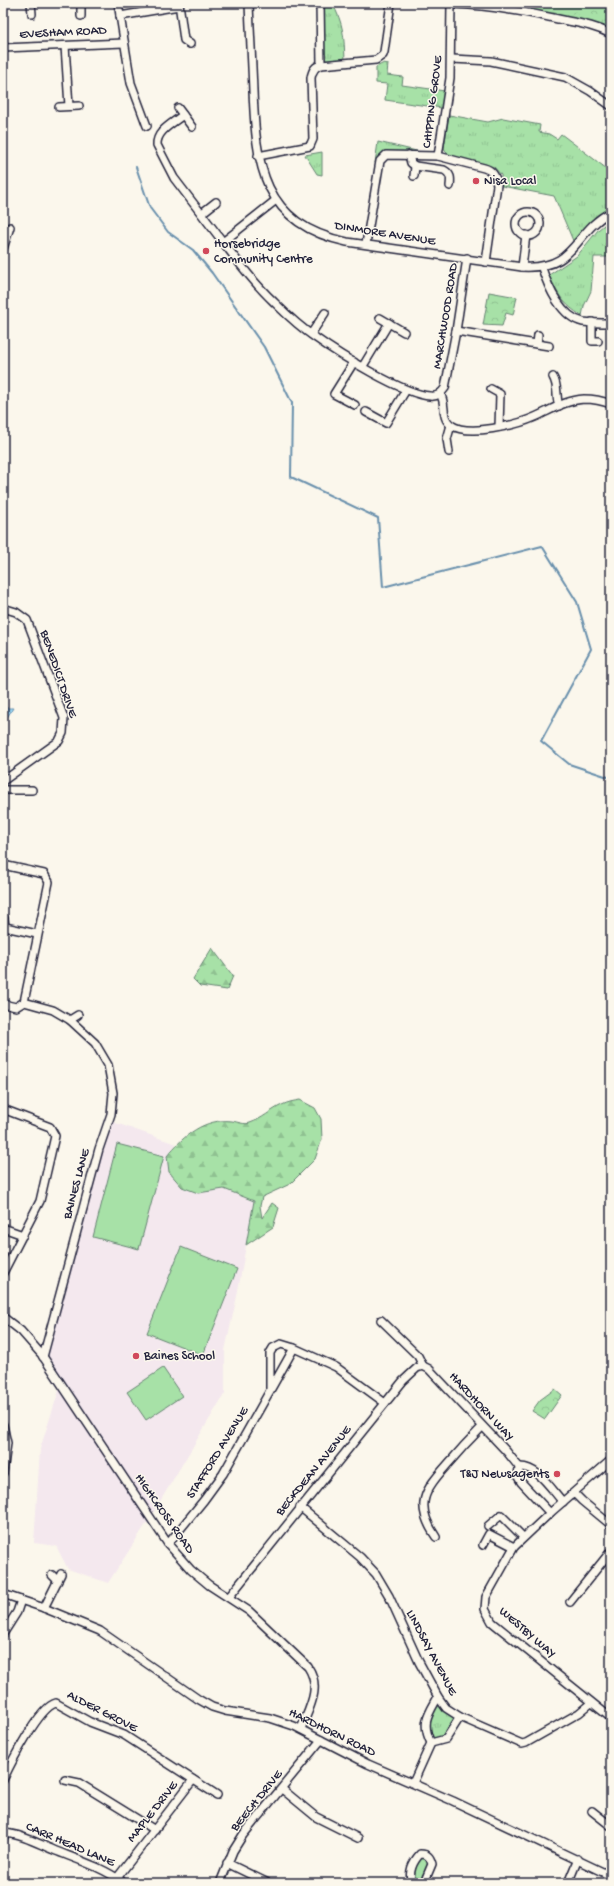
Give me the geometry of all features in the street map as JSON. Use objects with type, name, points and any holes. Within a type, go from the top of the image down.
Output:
[{"type":"street","points":[[31,3],[32,14]]},
{"type":"street","points":[[81,3],[82,16]]},
{"type":"street","points":[[118,3],[131,83],[147,126]]},
{"type":"street","name":"DINMORE AVENUE","points":[[249,3],[254,109],[258,156],[266,182],[276,200],[295,220],[332,239],[522,267],[542,268],[556,263],[566,256],[594,225],[611,212]]},
{"type":"street","points":[[320,3],[321,65]]},
{"type":"street","points":[[258,156],[307,147],[311,144],[313,139],[311,78],[315,68],[321,65],[376,60],[380,58],[384,52],[391,3]]},
{"type":"street","points":[[451,3],[484,5],[533,14],[600,28],[611,34]]},
{"type":"street","name":"CHIPPING GROVE","points":[[438,156],[446,115],[452,59],[451,3]]},
{"type":"street","points":[[120,16],[179,5],[185,43]]},
{"type":"street","name":"EVESHAM ROAD","points":[[3,48],[124,43]]},
{"type":"street","points":[[66,46],[69,106]]},
{"type":"street","points":[[452,59],[491,61],[565,77],[590,91],[611,106]]},
{"type":"street","points":[[59,107],[79,106]]},
{"type":"street","points":[[178,108],[192,127]]},
{"type":"street","points":[[183,115],[160,133],[157,140],[157,145],[174,178],[223,242],[265,293],[311,334],[354,362],[406,390],[429,396],[440,394],[443,399],[444,415],[451,424],[473,430],[499,427],[528,420],[559,406],[584,399],[610,402]]},
{"type":"street","points":[[366,244],[380,160],[386,155],[438,156],[489,169],[494,174],[497,185],[486,262]]},
{"type":"street","points":[[409,155],[411,163],[415,166],[444,170],[450,176],[450,186]]},
{"type":"street","points":[[414,176],[415,166]]},
{"type":"street","points":[[223,242],[276,200]]},
{"type":"street","points":[[202,214],[216,202]]},
{"type":"street","points":[[3,249],[10,227]]},
{"type":"street","points":[[522,267],[526,236]]},
{"type":"street","name":"MARCHWOOD ROAD","points":[[440,394],[445,388],[448,378],[467,258]]},
{"type":"street","points":[[542,268],[554,295],[566,312],[575,319],[611,323]]},
{"type":"street","points":[[311,334],[325,314]]},
{"type":"street","points":[[380,318],[404,332]]},
{"type":"street","points":[[592,322],[592,341],[598,341]]},
{"type":"street","points":[[363,366],[389,323]]},
{"type":"street","points":[[456,331],[549,346]]},
{"type":"street","points":[[537,344],[538,335]]},
{"type":"street","points":[[354,362],[334,394],[355,405]]},
{"type":"street","points":[[553,377],[560,386],[555,395],[559,406]]},
{"type":"street","points":[[366,412],[386,423],[406,390]]},
{"type":"street","points":[[491,390],[503,393],[499,427]]},
{"type":"street","points":[[449,452],[447,439],[451,424]]},
{"type":"street","name":"BENEDICT DRIVE","points":[[3,608],[16,612],[27,620],[64,718],[64,725],[59,741],[3,781]]},
{"type":"street","points":[[3,790],[32,790]]},
{"type":"street","points":[[3,865],[44,874],[49,879],[24,1002],[16,1007],[3,1004]]},
{"type":"street","points":[[4,918],[4,928],[37,934]]},
{"type":"street","name":"BAINES LANE","points":[[24,1002],[53,1010],[77,1026],[98,1047],[108,1065],[112,1081],[113,1100],[111,1114],[99,1149],[43,1357]]},
{"type":"street","points":[[70,1020],[78,1015]]},
{"type":"street","points":[[3,1109],[50,1127],[55,1136],[40,1201],[3,1272]]},
{"type":"street","points":[[3,1228],[23,1235]]},
{"type":"street","name":"HIGHCROSS ROAD","points":[[3,1317],[21,1331],[43,1357],[168,1544],[195,1574],[249,1611],[308,1667],[315,1686],[314,1696],[301,1729]]},
{"type":"street","name":"HARDHORN WAY","points":[[381,1320],[418,1356],[423,1366],[429,1369],[507,1452],[519,1467],[518,1477],[521,1482],[550,1513]]},
{"type":"street","points":[[270,1391],[270,1353],[273,1348],[281,1344],[336,1366],[385,1403]]},
{"type":"street","name":"STAFFORD AVENUE","points":[[168,1544],[214,1486],[294,1348]]},
{"type":"street","name":"BECKDEAN AVENUE","points":[[229,1597],[385,1403],[411,1373],[420,1366],[423,1366]]},
{"type":"street","points":[[3,1425],[7,1443],[3,1473]]},
{"type":"street","points":[[436,1537],[426,1522],[424,1514],[425,1495],[434,1479],[482,1427]]},
{"type":"street","name":"WESTBY WAY","points":[[611,1460],[523,1537],[514,1547],[486,1597],[485,1602],[488,1616],[501,1630],[611,1718]]},
{"type":"street","points":[[519,1467],[526,1467],[536,1472],[563,1502]]},
{"type":"street","points":[[574,1493],[611,1525]]},
{"type":"street","name":"LINDSAY AVENUE","points":[[300,1507],[360,1557],[376,1574],[389,1596],[419,1662],[438,1697],[446,1708],[460,1717],[522,1744],[579,1713],[591,1703]]},
{"type":"street","points":[[488,1526],[501,1514],[523,1537]]},
{"type":"street","points":[[483,1545],[489,1534],[514,1547]]},
{"type":"street","points":[[570,1602],[611,1551]]},
{"type":"street","points":[[44,1608],[60,1577],[52,1575]]},
{"type":"street","name":"HARDHORN ROAD","points":[[3,1594],[44,1608],[100,1631],[198,1699],[212,1707],[225,1711],[277,1719],[301,1729],[368,1764],[578,1859],[611,1876]]},
{"type":"street","points":[[3,1634],[18,1612],[21,1600]]},
{"type":"street","points":[[431,1743],[426,1734],[426,1722],[438,1697]]},
{"type":"street","name":"ALDER GROVE","points":[[3,1780],[30,1732],[46,1709],[51,1704],[56,1703],[90,1722],[124,1735],[217,1795]]},
{"type":"street","points":[[412,1783],[431,1743],[446,1739],[460,1717]]},
{"type":"street","name":"BEECH DRIVE","points":[[220,1883],[227,1864],[243,1835],[321,1740]]},
{"type":"street","points":[[65,1780],[79,1783],[155,1830]]},
{"type":"street","name":"MAPLE DRIVE","points":[[121,1881],[155,1830],[193,1780]]},
{"type":"street","points":[[282,1789],[319,1819],[358,1838]]},
{"type":"street","points":[[592,1811],[611,1826]]},
{"type":"street","points":[[3,1841],[4,1833]]},
{"type":"street","name":"CARR HEAD LANE","points":[[4,1833],[24,1838],[104,1871],[121,1881]]},
{"type":"street","points":[[411,1883],[410,1874],[413,1863],[420,1854],[426,1854],[430,1857],[432,1864],[424,1883]]},
{"type":"street","points":[[568,1883],[578,1859]]},
{"type":"street","points":[[227,1864],[268,1883]]},
{"type":"shaded area","name":"Baines School","points":[[113,1122],[176,1144],[167,1156],[169,1172],[182,1187],[198,1193],[224,1189],[254,1201],[237,1296],[225,1350],[225,1393],[150,1518],[108,1583],[68,1569],[56,1546],[34,1543],[40,1449],[61,1384],[46,1362],[107,1137]]},
{"type":"green space","points":[[322,3],[332,3],[339,18],[344,37],[345,60],[323,62]]},
{"type":"green space","points":[[492,3],[611,3],[611,30],[570,18]]},
{"type":"green space","points":[[384,63],[388,64],[387,75],[403,77],[402,85],[445,91],[442,108],[385,100],[387,84],[376,83],[376,67]]},
{"type":"green space","points":[[449,115],[488,122],[503,118],[540,125],[539,132],[549,134],[557,139],[561,134],[611,172],[611,209],[596,220],[574,243],[554,196],[502,186],[501,175],[494,167],[448,155],[444,148]]},
{"type":"green space","points":[[378,142],[438,156],[381,156],[375,163]]},
{"type":"green space","points":[[322,152],[322,175],[317,174],[305,155]]},
{"type":"green space","points":[[611,219],[611,257],[594,257],[591,291],[584,306],[582,316],[566,303],[555,288],[549,275],[577,256],[598,230]]},
{"type":"green space","points":[[489,292],[517,297],[513,315],[506,313],[502,326],[483,325]]},
{"type":"green space","points":[[212,948],[233,976],[227,990],[200,986],[193,979]]},
{"type":"green space","points":[[300,1100],[315,1108],[321,1119],[322,1139],[315,1159],[290,1184],[262,1197],[260,1206],[262,1218],[272,1203],[279,1208],[273,1227],[246,1245],[254,1201],[224,1189],[198,1193],[182,1187],[169,1172],[167,1156],[188,1135],[204,1125],[222,1121],[248,1124],[284,1104]]},
{"type":"green space","points":[[117,1144],[164,1156],[139,1249],[93,1237]]},
{"type":"green space","points":[[181,1247],[237,1269],[203,1355],[147,1333]]},
{"type":"green space","points":[[163,1368],[182,1396],[146,1420],[127,1392]]},
{"type":"green space","points":[[555,1389],[562,1395],[545,1419],[532,1411],[540,1400]]},
{"type":"green space","points":[[438,1697],[460,1717],[449,1735],[431,1743],[426,1730]]},
{"type":"green space","points":[[420,1854],[430,1857],[424,1883],[411,1883],[411,1875]]},
{"type":"water","points":[[3,708],[13,708],[3,724]]},
{"type":"waterway","points":[[136,167],[150,208],[168,232],[193,250],[212,273],[264,347],[292,403],[291,477],[378,518],[383,587],[542,546],[577,602],[591,649],[541,741],[569,764],[611,778]]},
{"type":"place","name":"Nisa Local","points":[[476,181]]},
{"type":"place","name":"Horsebridge Community Centre","points":[[206,251]]},
{"type":"place","name":"Baines School","points":[[136,1356]]},
{"type":"place","name":"T&J Newsagents","points":[[557,1474]]}]
